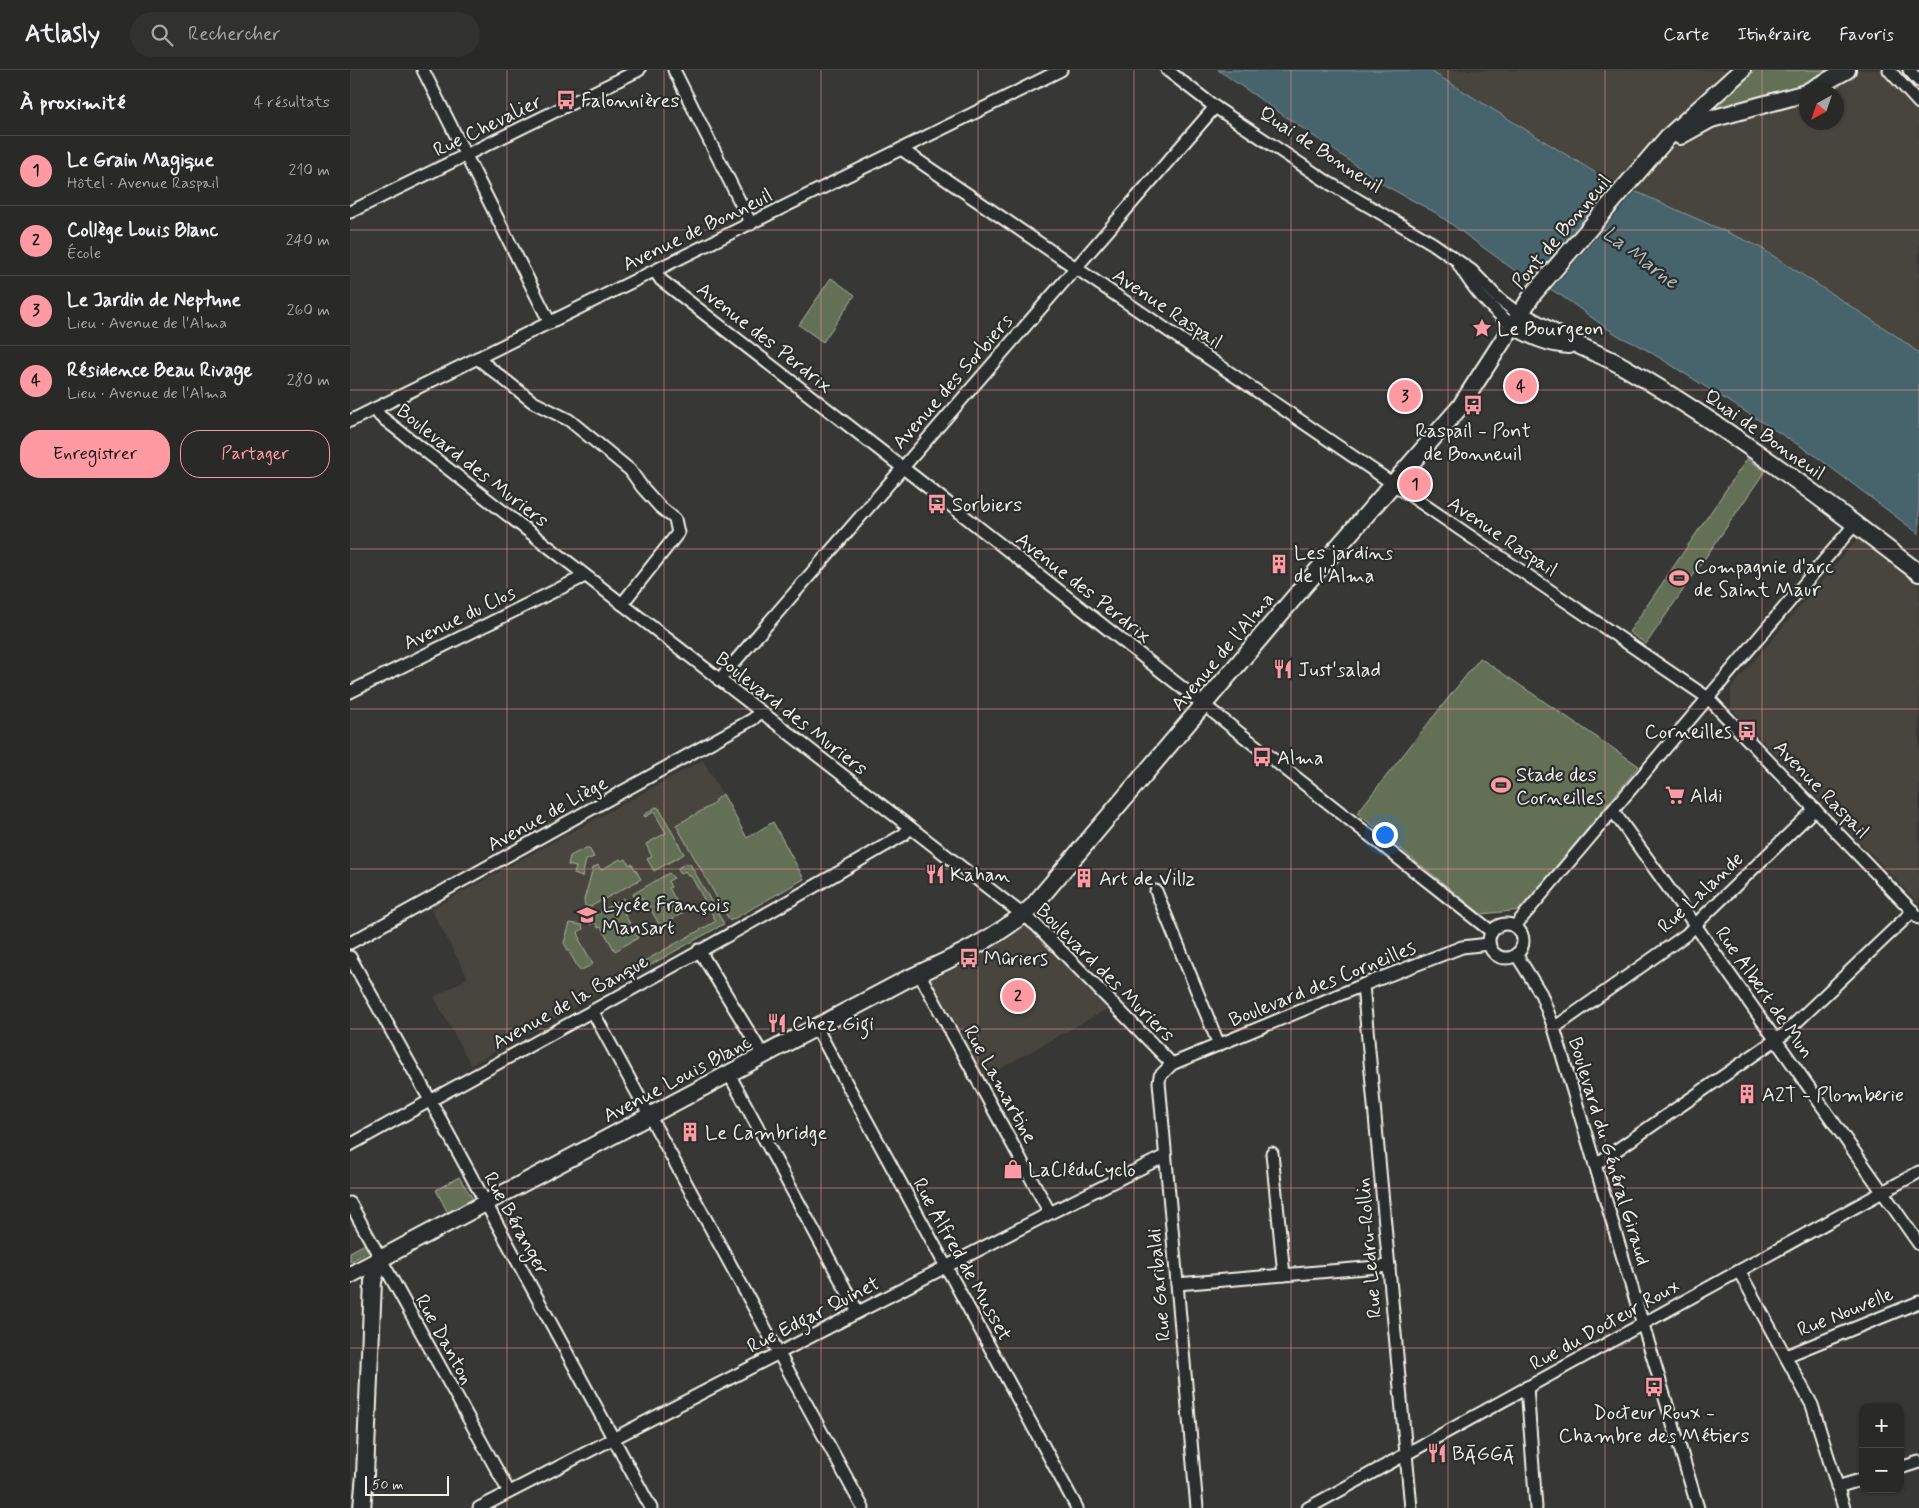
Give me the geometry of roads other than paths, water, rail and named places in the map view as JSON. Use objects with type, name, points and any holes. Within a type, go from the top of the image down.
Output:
[{"type":"main road","points":[[1635,176],[1667,138],[1742,70]]},
{"type":"main road","points":[[1821,85],[1847,70]]},
{"type":"main road","points":[[1635,176],[1676,139],[1700,123],[1719,116],[1799,95]]},
{"type":"main road","name":"Pont de Bonneuil","points":[[1516,320],[1534,294],[1635,176]]},
{"type":"main road","name":"Quai de Bonneuil","points":[[1516,320],[1610,359],[1687,405],[1748,446],[1856,524],[1919,573]]},
{"type":"main road","name":"Avenue de l'Alma","points":[[1023,915],[1032,907],[1460,407],[1516,320]]},
{"type":"main road","name":"Avenue Louis Blanc","points":[[350,1275],[1004,929],[1023,915]]},
{"type":"main road","points":[[363,1507],[373,1281],[380,1260]]},
{"type":"main road","points":[[350,1485],[363,1507]]},
{"type":"street","points":[[423,70],[550,323]]},
{"type":"street","name":"Rue Chevalier","points":[[350,212],[639,70]]},
{"type":"street","points":[[674,70],[751,224]]},
{"type":"street","name":"Avenue de Bonneuil","points":[[350,421],[1061,70]]},
{"type":"street","name":"Quai de Bonneuil","points":[[1167,70],[1215,107],[1330,183],[1420,235],[1472,271],[1516,320]]},
{"type":"street","points":[[1889,70],[1919,103]]},
{"type":"street","points":[[1909,70],[1919,81]]},
{"type":"street","name":"Avenue des Sorbiers","points":[[719,680],[1215,107]]},
{"type":"street","name":"Avenue Raspail","points":[[901,149],[1708,698],[1916,915]]},
{"type":"street","name":"Avenue des Perdrix","points":[[655,271],[661,280],[1204,705],[1491,938]]},
{"type":"street","points":[[477,358],[532,402],[569,420],[630,470],[660,507],[675,519],[678,533],[622,604]]},
{"type":"street","name":"Boulevard des Muriers","points":[[375,409],[380,416],[1036,925],[1172,1064]]},
{"type":"street","points":[[1515,926],[1856,524]]},
{"type":"street","name":"Avenue du Clos","points":[[350,692],[585,576]]},
{"type":"street","name":"Avenue de Liège","points":[[350,943],[753,719],[760,712]]},
{"type":"street","name":"Rue Lalande","points":[[1554,1028],[1687,934],[1814,809]]},
{"type":"street","name":"Rue Albert de Mun","points":[[1613,811],[1919,1244]]},
{"type":"street","name":"Avenue de la Banque","points":[[350,1145],[593,1012],[699,950],[805,892],[903,835],[910,828]]},
{"type":"street","points":[[1156,891],[1219,1045]]},
{"type":"street","points":[[1595,1165],[1784,1034],[1916,915]]},
{"type":"street","points":[[1505,924],[1515,926],[1522,935],[1523,946],[1511,957],[1500,957],[1491,949],[1491,938],[1495,928],[1505,924]]},
{"type":"street","name":"Boulevard des Corneilles","points":[[1172,1064],[1364,985],[1462,947],[1491,938]]},
{"type":"street","points":[[699,950],[764,1055]]},
{"type":"street","name":"Boulevard du Général Giraud","points":[[1516,954],[1541,994],[1554,1028],[1698,1508]]},
{"type":"street","name":"Rue Béranger","points":[[350,957],[430,1100],[651,1508]]},
{"type":"street","name":"Rue Lamartine","points":[[920,973],[1050,1212]]},
{"type":"street","name":"Rue Ledru-Rollin","points":[[1364,985],[1411,1508]]},
{"type":"street","points":[[593,1012],[864,1508]]},
{"type":"street","name":"Rue Alfred de Musset","points":[[816,1027],[1078,1508]]},
{"type":"street","name":"Rue Garibaldi","points":[[1172,1064],[1160,1076],[1159,1082],[1197,1508]]},
{"type":"street","points":[[729,1074],[858,1312]]},
{"type":"street","points":[[1272,1153],[1284,1275]]},
{"type":"street","name":"Rue Edgar Quinet","points":[[479,1508],[1050,1212],[1166,1156]]},
{"type":"street","name":"Rue du Docteur Roux","points":[[1308,1508],[1919,1172]]},
{"type":"street","name":"Rue Danton","points":[[350,1203],[509,1492]]},
{"type":"street","points":[[1177,1284],[1389,1266]]},
{"type":"street","points":[[1739,1271],[1812,1405],[1844,1508]]},
{"type":"street","name":"Rue Nouvelle","points":[[1786,1356],[1919,1302]]},
{"type":"street","points":[[1527,1388],[1536,1508]]},
{"type":"street","points":[[1904,1467],[1919,1462]]},
{"type":"street","points":[[1837,1487],[1859,1480]]},
{"type":"water","name":"La Marne","points":[[1218,70],[1429,70],[1617,186],[1639,193],[1758,246],[1895,335],[1919,353],[1919,534],[1813,454],[1647,350],[1619,336],[1547,287],[1521,275],[1436,213],[1386,186]]},
{"type":"place","name":"Falonnières","points":[[566,100]]},
{"type":"place","name":"Le Bourgeon","points":[[1482,328]]},
{"type":"place","name":"Résidence Beau Rivage","points":[[1521,386]]},
{"type":"place","name":"Le Jardin de Neptune","points":[[1405,396]]},
{"type":"place","name":"Raspail - Pont de Bonneuil","points":[[1473,405]]},
{"type":"place","name":"Le Grain Magique","points":[[1415,484]]},
{"type":"place","name":"Sorbiers","points":[[937,504]]},
{"type":"place","name":"Les jardins de l'Alma","points":[[1279,564]]},
{"type":"place","name":"Compagnie d'arc de Saint Maur","points":[[1679,578]]},
{"type":"place","name":"Just'salad","points":[[1283,669]]},
{"type":"place","name":"Corneilles","points":[[1747,731]]},
{"type":"place","name":"Alma","points":[[1262,757]]},
{"type":"place","name":"Stade des Corneilles","points":[[1501,785]]},
{"type":"place","name":"Aldi","points":[[1675,795]]},
{"type":"place","name":"Kahan","points":[[935,874]]},
{"type":"place","name":"Art de Villz","points":[[1084,878]]},
{"type":"place","name":"Lycée François Mansart","points":[[587,915]]},
{"type":"place","name":"Mûriers","points":[[969,958]]},
{"type":"place","name":"Collège Louis Blanc","points":[[1018,996]]},
{"type":"place","name":"Chez Gigi","points":[[777,1023]]},
{"type":"place","name":"A2T - Plomberie","points":[[1747,1094]]},
{"type":"place","name":"Le Cambridge","points":[[690,1132]]},
{"type":"place","name":"LaCléduCyclo","points":[[1013,1169]]},
{"type":"place","name":"Docteur Roux - Chambre des Métiers","points":[[1654,1387]]},
{"type":"place","name":"BĀGGĀ","points":[[1437,1453]]}]
